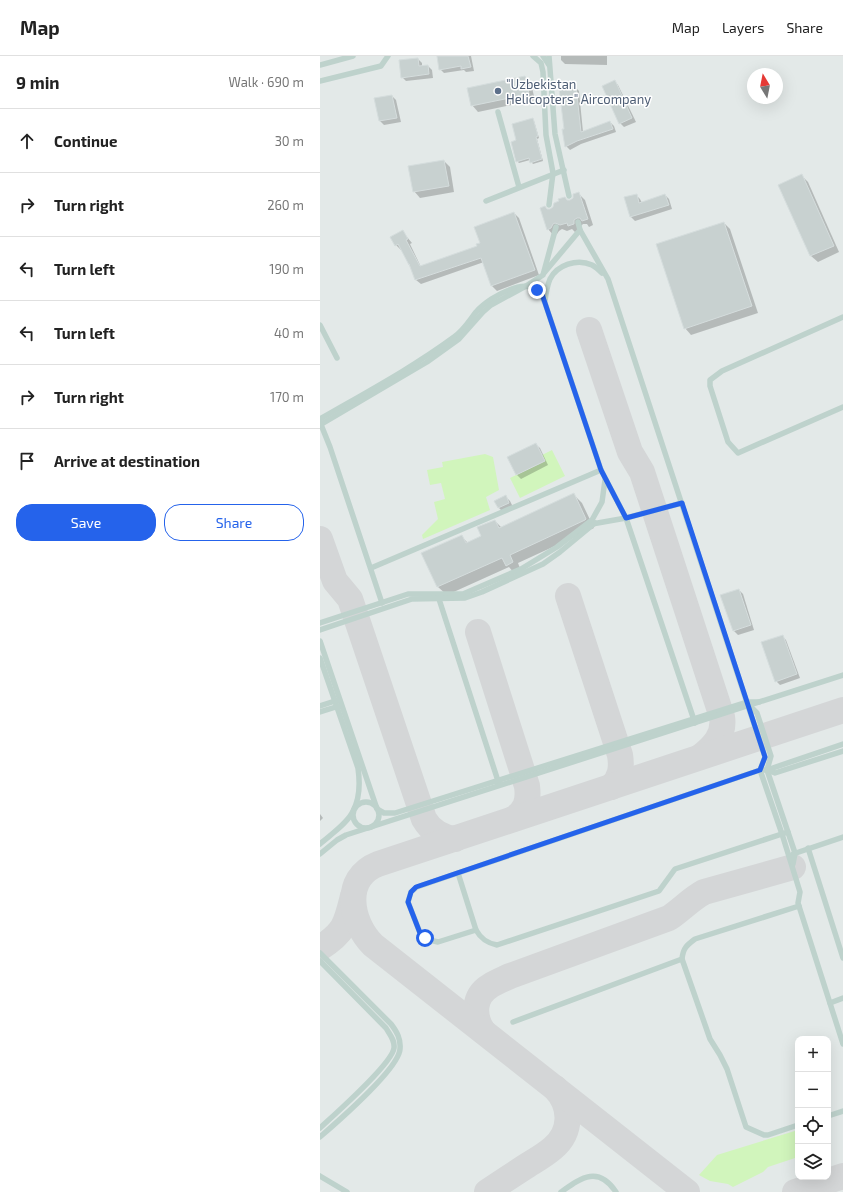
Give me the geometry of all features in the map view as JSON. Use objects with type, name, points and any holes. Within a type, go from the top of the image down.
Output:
[{"type":"lane","points":[[320,65],[353,56]]},
{"type":"lane","points":[[320,81],[381,66],[388,56]]},
{"type":"lane","points":[[533,56],[539,60],[543,66],[546,135],[553,173],[550,204]]},
{"type":"lane","points":[[543,56],[549,65]]},
{"type":"lane","points":[[549,56],[555,134],[569,196]]},
{"type":"lane","points":[[498,112],[519,187]]},
{"type":"lane","points":[[486,201],[553,173],[564,170]]},
{"type":"lane","points":[[578,222],[580,230],[608,279],[765,757],[760,770],[785,833],[795,853],[792,867]]},
{"type":"lane","points":[[543,275],[556,227]]},
{"type":"lane","points":[[543,275],[580,230]]},
{"type":"lane","points":[[382,603],[330,447],[320,422],[427,362],[460,339],[491,305],[543,275],[564,265],[578,262],[591,265],[598,269],[608,279]]},
{"type":"lane","points":[[545,303],[546,289],[550,280],[555,272],[564,265]]},
{"type":"lane","points":[[526,286],[539,291],[545,303],[601,470],[626,518],[694,721]]},
{"type":"lane","points":[[843,317],[722,371],[710,380],[710,386],[728,442],[738,453],[843,408]]},
{"type":"lane","points":[[320,325],[337,358]]},
{"type":"lane","points":[[371,568],[601,470]]},
{"type":"lane","points":[[320,623],[408,594],[465,598],[482,592],[543,564],[595,523],[602,502],[605,480]]},
{"type":"lane","points":[[320,630],[412,599],[463,594],[521,569],[545,555],[592,520],[602,502]]},
{"type":"lane","points":[[583,527],[595,523],[626,518],[682,503]]},
{"type":"lane","points":[[438,597],[498,783]]},
{"type":"lane","points":[[320,641],[338,703],[358,768],[358,794],[353,816],[356,824],[364,828],[369,828],[378,821],[379,812],[377,809],[338,703],[320,658]]},
{"type":"lane","points":[[320,844],[342,825],[355,808],[363,803],[371,803],[384,813],[394,814],[843,676]]},
{"type":"lane","points":[[320,706],[338,703]]},
{"type":"lane","points":[[320,712],[338,703]]},
{"type":"lane","points":[[748,704],[757,713],[771,756],[767,770],[800,892],[798,903],[843,1044]]},
{"type":"lane","points":[[476,930],[438,942],[429,940],[420,933],[408,902],[411,892],[416,887],[760,770],[767,770],[843,744]]},
{"type":"lane","points":[[767,770],[775,773],[843,751]]},
{"type":"lane","points":[[320,854],[340,838],[498,783]]},
{"type":"lane","points":[[458,873],[479,936],[489,943],[497,945],[504,944],[659,891],[675,869],[785,833]]},
{"type":"lane","points":[[789,855],[843,837]]},
{"type":"lane","points":[[808,848],[843,958]]},
{"type":"lane","points":[[795,1126],[768,1135],[764,1135],[746,1127],[727,1069],[707,1032],[682,959],[683,951],[695,938],[799,906]]},
{"type":"lane","points":[[320,953],[391,1024],[399,1037],[400,1051],[394,1064],[373,1087],[348,1113],[320,1137]]},
{"type":"lane","points":[[513,1022],[682,959]]},
{"type":"lane","points":[[320,961],[386,1028],[393,1038],[394,1049],[389,1059],[369,1081],[343,1108],[320,1128]]},
{"type":"lane","points":[[830,1003],[843,998]]},
{"type":"lane","points":[[831,1115],[843,1111]]},
{"type":"lane","points":[[320,1176],[347,1192]]},
{"type":"lane","points":[[561,1192],[582,1178],[594,1176],[608,1182],[616,1192]]},
{"type":"shaded area","points":[[320,56],[843,56],[843,1192],[320,1192]]},
{"type":"green space","points":[[552,450],[565,476],[520,498],[510,478],[545,461],[542,455]]},
{"type":"green space","points":[[485,454],[493,457],[499,490],[486,497],[490,510],[423,539],[422,535],[438,519],[434,502],[445,499],[441,483],[430,485],[427,470],[443,467],[442,462]]},
{"type":"green space","points":[[795,1131],[795,1158],[768,1167],[763,1172],[733,1187],[728,1184],[710,1181],[699,1175],[717,1155]]},
{"type":"building","points":[[437,56],[468,56],[471,67],[461,69],[461,66],[439,70]]},
{"type":"building","points":[[418,58],[419,66],[428,65],[429,74],[401,78],[399,60]]},
{"type":"building","name":"\"Uzbekistan Helicopters\" Aircompany","points":[[525,76],[529,94],[471,106],[467,88]]},
{"type":"building","points":[[615,80],[632,118],[619,124],[602,86]]},
{"type":"building","points":[[576,86],[581,132],[610,121],[613,129],[577,141],[565,147],[559,88]]},
{"type":"building","points":[[392,95],[397,118],[379,121],[374,98]]},
{"type":"building","points":[[533,118],[542,159],[530,163],[529,158],[516,162],[511,142],[516,140],[512,124]]},
{"type":"building","points":[[444,160],[449,186],[413,192],[408,166]]},
{"type":"building","points":[[802,174],[834,246],[810,256],[778,185]]},
{"type":"building","points":[[579,192],[588,219],[582,221],[580,218],[577,218],[574,220],[574,224],[568,226],[567,223],[560,225],[555,223],[547,230],[540,208],[545,206],[547,209],[550,209],[553,207],[554,203],[559,201],[558,199],[565,197],[567,200],[570,200],[573,198],[573,194]]},
{"type":"building","points":[[637,194],[639,203],[665,194],[669,205],[630,217],[624,197]]},
{"type":"building","points":[[514,212],[535,270],[491,286],[481,258],[415,280],[409,264],[398,244],[395,246],[390,237],[403,230],[408,239],[406,240],[420,266],[477,246],[476,244],[480,243],[474,227]]},
{"type":"building","points":[[724,222],[752,306],[684,329],[656,244]]},
{"type":"building","points":[[536,443],[545,461],[516,475],[507,457]]},
{"type":"building","points":[[574,493],[586,519],[585,520],[510,555],[513,562],[506,566],[502,558],[437,587],[421,553],[462,535],[466,543],[481,536],[477,527],[495,520],[499,528]]},
{"type":"building","points":[[506,495],[509,503],[498,508],[494,501]]},
{"type":"building","points":[[739,589],[751,625],[733,631],[720,595]]},
{"type":"building","points":[[783,635],[797,674],[775,682],[761,642]]},
{"type":"taxiway","points":[[589,330],[630,452],[642,472],[722,717],[722,729],[720,735],[713,745],[700,757]]},
{"type":"taxiway","points":[[320,539],[335,581],[350,599],[424,819],[437,833],[445,837],[455,839]]},
{"type":"taxiway","points":[[568,596],[620,755],[621,764],[619,776],[611,787]]},
{"type":"taxiway","points":[[478,632],[527,786],[526,805],[521,813],[513,819]]},
{"type":"taxiway","points":[[687,1192],[373,945],[359,925],[355,913],[353,901],[355,890],[359,879],[367,871],[378,864],[843,710]]},
{"type":"taxiway","points":[[483,1031],[477,1019],[476,1007],[480,995],[484,990],[495,983],[510,976],[669,918],[704,892],[793,867]]},
{"type":"taxiway","points":[[320,948],[340,932],[346,921],[353,896]]},
{"type":"taxiway","points":[[487,1192],[544,1155],[559,1142],[564,1134],[568,1119],[565,1103],[555,1088]]},
{"type":"taxiway","points":[[795,1192],[843,1176]]},
{"type":"place","name":"\"Uzbekistan Helicopters\" Aircompany","points":[[498,91]]},
{"type":"route","points":[[425,938],[420,933],[408,902],[411,892],[416,887],[760,770],[765,757],[682,503],[626,518],[601,470],[542,294],[537,290]]}]
